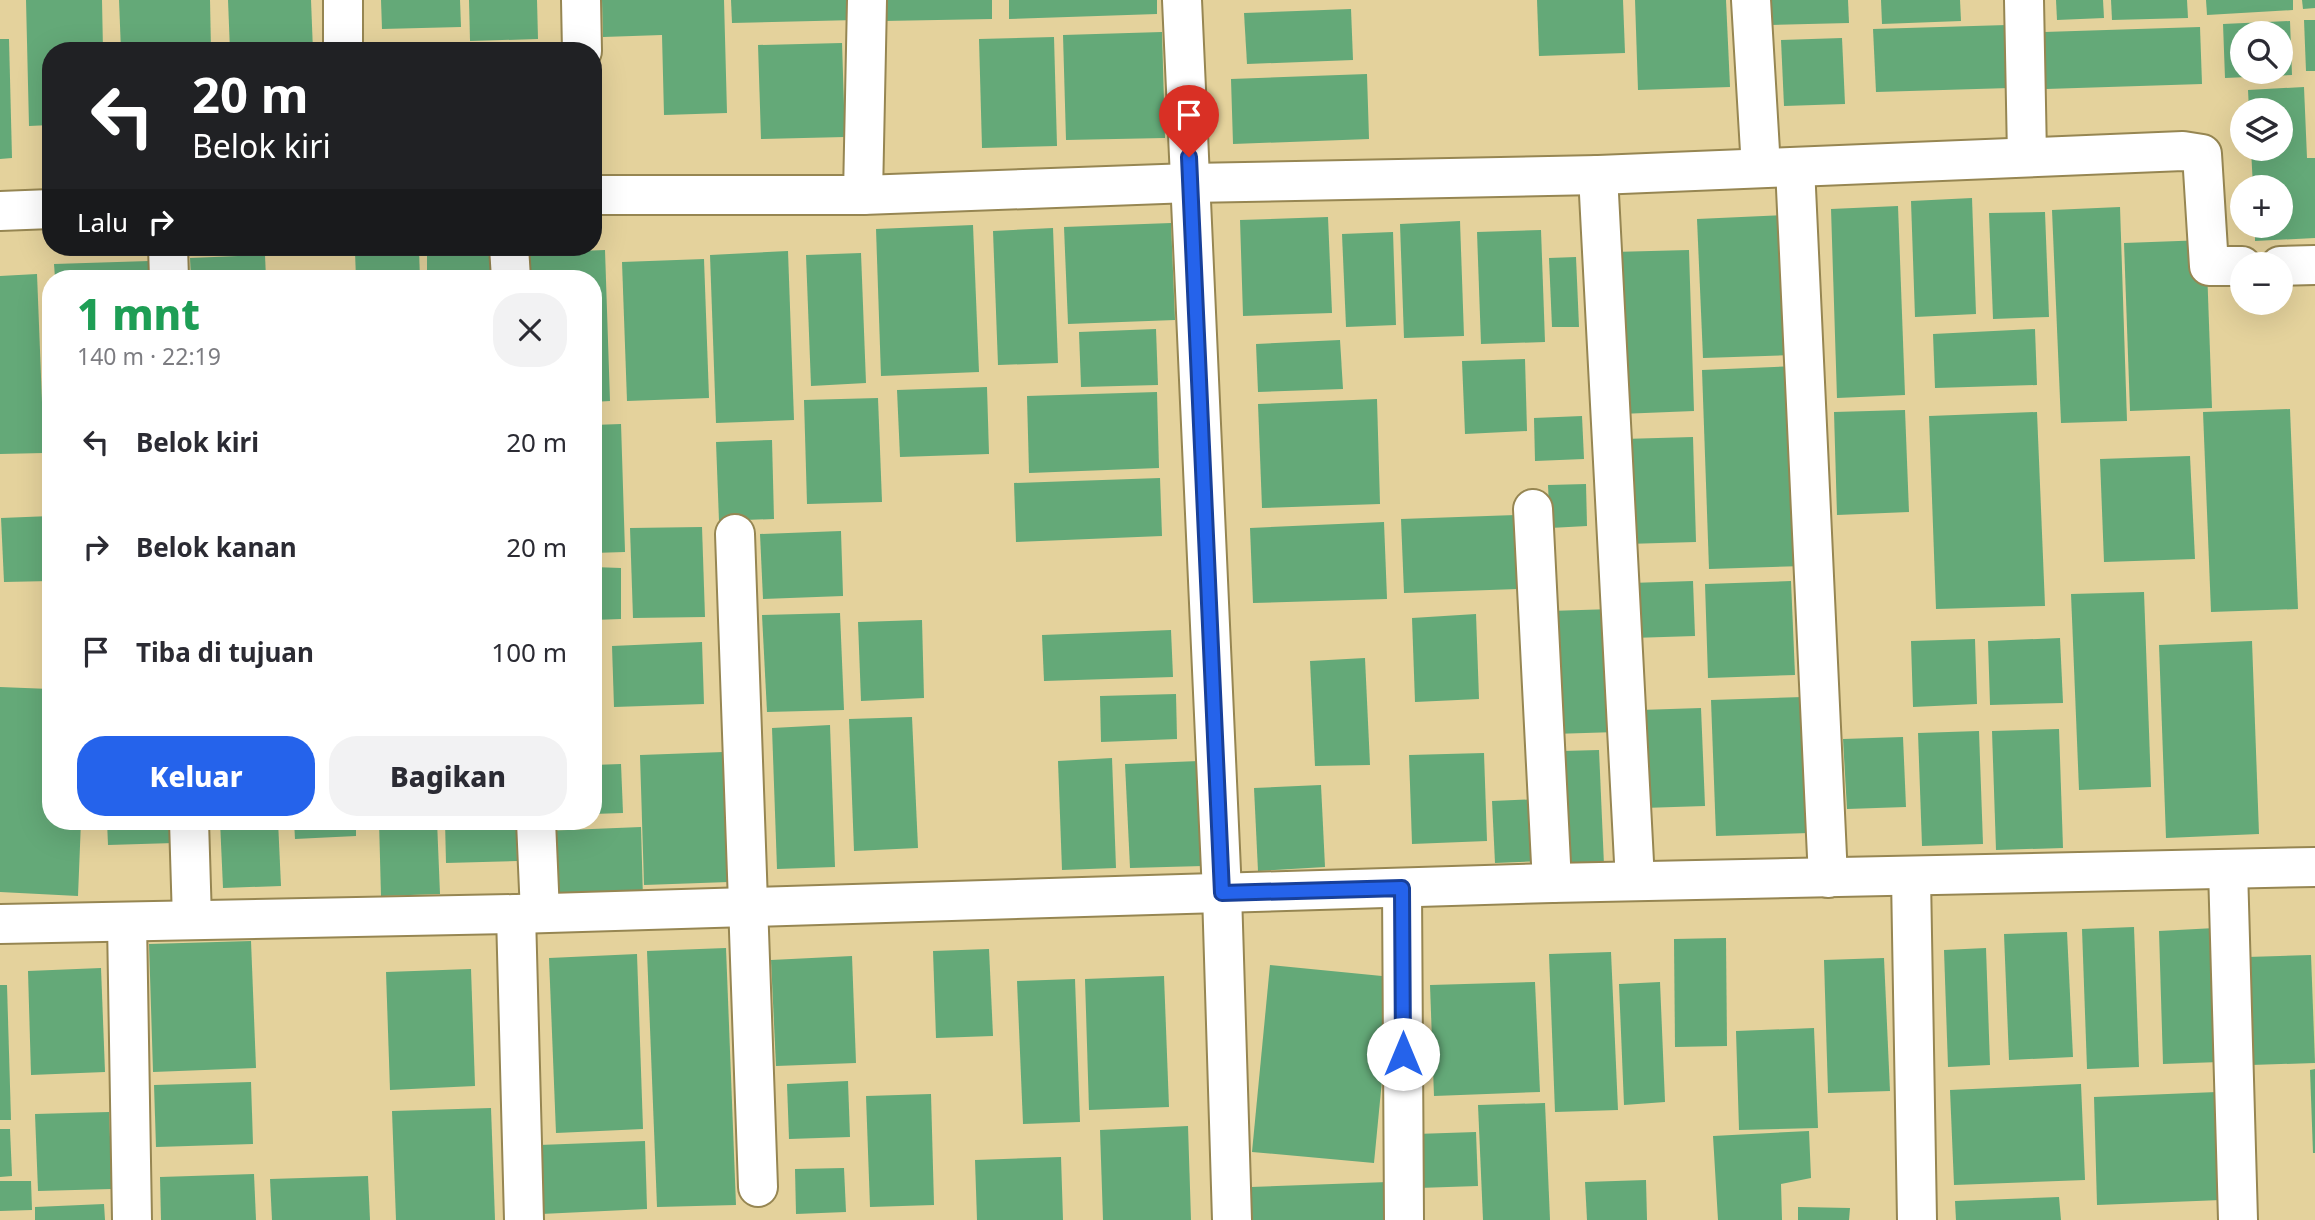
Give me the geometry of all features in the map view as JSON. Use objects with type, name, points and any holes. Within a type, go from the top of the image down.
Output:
[{"type":"street","points":[[343,0],[343,42]]},
{"type":"street","points":[[581,0],[582,42]]},
{"type":"street","points":[[863,195],[867,0]]},
{"type":"street","points":[[1182,0],[1222,893],[1231,1220]]},
{"type":"street","points":[[1751,0],[1778,167],[1828,878]]},
{"type":"street","points":[[2024,0],[2027,156]]},
{"type":"street","points":[[602,195],[863,195],[1190,183],[1598,175],[2183,151],[2202,154],[2209,266],[2230,266]]},
{"type":"street","points":[[1598,175],[1634,881]]},
{"type":"street","points":[[0,211],[42,209]]},
{"type":"street","points":[[2293,266],[2315,265]]},
{"type":"street","points":[[1533,509],[1552,883]]},
{"type":"street","points":[[735,534],[746,907],[758,1187]]},
{"type":"street","points":[[189,830],[192,920]]},
{"type":"street","points":[[524,1220],[528,914],[535,830]]},
{"type":"street","points":[[0,924],[528,914],[1552,883],[2315,866]]},
{"type":"street","points":[[2228,869],[2238,1220]]},
{"type":"street","points":[[1911,877],[1917,1220]]},
{"type":"street","points":[[1402,888],[1404,1220]]},
{"type":"street","points":[[127,922],[132,1220]]},
{"type":"building","points":[[26,0],[102,0],[103,42],[42,42],[42,125],[29,126]]},
{"type":"building","points":[[119,0],[210,0],[211,42],[121,42]]},
{"type":"building","points":[[228,0],[311,0],[313,42],[230,42]]},
{"type":"building","points":[[381,0],[460,0],[461,27],[382,29]]},
{"type":"building","points":[[469,0],[537,0],[538,39],[470,41]]},
{"type":"building","points":[[602,0],[724,0],[727,113],[664,115],[662,35],[603,37]]},
{"type":"building","points":[[731,0],[856,0],[856,20],[732,23]]},
{"type":"building","points":[[882,0],[992,0],[992,19],[883,21]]},
{"type":"building","points":[[1009,0],[1157,0],[1157,14],[1009,19]]},
{"type":"building","points":[[1537,0],[1623,0],[1625,53],[1539,56]]},
{"type":"building","points":[[1635,0],[1726,0],[1730,87],[1638,90]]},
{"type":"building","points":[[1769,0],[1848,0],[1849,23],[1770,25]]},
{"type":"building","points":[[1881,0],[1960,0],[1961,21],[1882,24]]},
{"type":"building","points":[[2056,0],[2103,0],[2104,18],[2057,20]]},
{"type":"building","points":[[2111,0],[2187,0],[2188,18],[2112,20]]},
{"type":"building","points":[[2206,0],[2293,0],[2293,10],[2207,15]]},
{"type":"building","points":[[2302,0],[2315,0],[2315,8],[2303,9]]},
{"type":"building","points":[[1351,9],[1353,60],[1247,64],[1244,13]]},
{"type":"building","points":[[2304,20],[2315,20],[2315,71],[2306,71]]},
{"type":"building","points":[[2223,24],[2230,24],[2230,78],[2225,78]]},
{"type":"building","points":[[2007,25],[2010,88],[1876,92],[1873,29]]},
{"type":"building","points":[[2200,27],[2202,84],[2046,89],[2044,32]]},
{"type":"building","points":[[1162,32],[1165,138],[1066,140],[1063,35]]},
{"type":"building","points":[[1054,37],[1057,146],[982,148],[979,39]]},
{"type":"building","points":[[1842,38],[1845,104],[1784,106],[1781,40]]},
{"type":"building","points":[[0,39],[9,39],[12,158],[0,159]]},
{"type":"building","points":[[842,43],[845,137],[761,139],[758,45]]},
{"type":"building","points":[[1367,74],[1369,139],[1233,144],[1231,79]]},
{"type":"building","points":[[2304,87],[2307,158],[2315,158],[2315,238],[2255,241],[2255,238],[2293,238],[2293,175],[2252,175],[2252,161],[2293,161],[2293,98],[2248,98],[2248,90]]},
{"type":"building","points":[[1972,198],[1976,314],[1915,317],[1911,201]]},
{"type":"building","points":[[1898,206],[1905,395],[1837,398],[1831,209]]},
{"type":"building","points":[[2120,207],[2127,421],[2061,423],[2052,210]]},
{"type":"building","points":[[2045,212],[2049,317],[1993,319],[1989,213]]},
{"type":"building","points":[[1787,215],[1791,355],[1703,358],[1697,219]]},
{"type":"building","points":[[1328,217],[1332,313],[1243,316],[1240,220]]},
{"type":"building","points":[[1460,221],[1464,336],[1404,338],[1400,224]]},
{"type":"building","points":[[1171,223],[1175,320],[1068,324],[1064,227]]},
{"type":"building","points":[[973,225],[979,372],[881,376],[876,229]]},
{"type":"building","points":[[1053,228],[1058,363],[998,365],[993,231]]},
{"type":"building","points":[[1541,230],[1545,342],[1481,344],[1477,232]]},
{"type":"building","points":[[1393,232],[1396,325],[1346,327],[1342,234]]},
{"type":"building","points":[[2206,240],[2212,408],[2130,411],[2124,243]]},
{"type":"building","points":[[602,250],[605,250],[610,401],[602,401],[602,270],[527,270],[527,256],[602,256]]},
{"type":"building","points":[[1689,250],[1694,411],[1620,414],[1613,252]]},
{"type":"building","points":[[788,251],[794,420],[716,423],[710,255]]},
{"type":"building","points":[[861,253],[866,383],[811,386],[806,255]]},
{"type":"building","points":[[265,256],[266,270],[191,270],[190,258]]},
{"type":"building","points":[[355,256],[419,256],[420,270],[356,270]]},
{"type":"building","points":[[427,256],[498,256],[499,270],[427,270]]},
{"type":"building","points":[[1576,257],[1579,327],[1552,327],[1549,258]]},
{"type":"building","points":[[704,259],[709,398],[627,401],[622,262]]},
{"type":"building","points":[[149,261],[150,270],[54,270],[54,264]]},
{"type":"building","points":[[37,274],[42,453],[0,454],[0,276]]},
{"type":"building","points":[[1156,329],[1158,385],[1081,387],[1079,332]]},
{"type":"building","points":[[2035,329],[2037,385],[1935,388],[1933,334]]},
{"type":"building","points":[[1340,340],[1343,389],[1258,392],[1256,344]]},
{"type":"building","points":[[1525,359],[1527,431],[1465,434],[1462,361]]},
{"type":"building","points":[[1797,366],[1804,566],[1709,569],[1702,370]]},
{"type":"building","points":[[987,387],[989,454],[900,457],[897,390]]},
{"type":"building","points":[[1157,392],[1159,468],[1029,473],[1027,396]]},
{"type":"building","points":[[878,398],[882,502],[807,504],[804,400]]},
{"type":"building","points":[[1377,399],[1380,504],[1262,508],[1258,404]]},
{"type":"building","points":[[2290,409],[2298,609],[2211,612],[2203,412]]},
{"type":"building","points":[[1905,410],[1909,512],[1837,515],[1834,412]]},
{"type":"building","points":[[2037,412],[2045,606],[1936,609],[1929,416]]},
{"type":"building","points":[[1582,416],[1584,459],[1535,461],[1534,418]]},
{"type":"building","points":[[621,424],[625,552],[602,553],[602,425]]},
{"type":"building","points":[[1693,437],[1696,542],[1626,544],[1623,439]]},
{"type":"building","points":[[772,440],[774,519],[719,521],[716,442]]},
{"type":"building","points":[[2190,456],[2195,559],[2104,562],[2100,459]]},
{"type":"building","points":[[1160,478],[1162,536],[1016,542],[1014,483]]},
{"type":"building","points":[[1586,484],[1587,526],[1550,528],[1548,485]]},
{"type":"building","points":[[1516,515],[1518,589],[1404,593],[1401,519]]},
{"type":"building","points":[[42,516],[42,581],[4,582],[1,518]]},
{"type":"building","points":[[1384,522],[1387,599],[1253,603],[1250,528]]},
{"type":"building","points":[[702,527],[705,617],[633,618],[630,528]]},
{"type":"building","points":[[841,531],[843,596],[763,599],[760,534]]},
{"type":"building","points":[[602,567],[621,568],[621,619],[602,620]]},
{"type":"building","points":[[1693,581],[1695,636],[1632,638],[1630,583]]},
{"type":"building","points":[[1791,581],[1795,675],[1708,678],[1705,584]]},
{"type":"building","points":[[2144,592],[2151,787],[2079,790],[2071,594]]},
{"type":"building","points":[[1613,609],[1617,732],[1553,734],[1549,611]]},
{"type":"building","points":[[840,613],[844,710],[767,712],[762,615]]},
{"type":"building","points":[[1476,614],[1479,699],[1415,702],[1412,618]]},
{"type":"building","points":[[922,620],[924,698],[861,701],[858,622]]},
{"type":"building","points":[[1171,630],[1173,677],[1044,681],[1042,635]]},
{"type":"building","points":[[2060,638],[2063,703],[1990,705],[1988,641]]},
{"type":"building","points":[[1975,639],[1977,704],[1913,707],[1911,641]]},
{"type":"building","points":[[2252,641],[2259,834],[2166,838],[2159,645]]},
{"type":"building","points":[[702,642],[704,704],[614,707],[612,646]]},
{"type":"building","points":[[1365,658],[1370,765],[1315,766],[1310,661]]},
{"type":"building","points":[[0,687],[42,689],[42,830],[81,830],[78,896],[0,892]]},
{"type":"building","points":[[1176,694],[1177,739],[1101,742],[1100,696]]},
{"type":"building","points":[[1803,697],[1809,833],[1716,836],[1711,700]]},
{"type":"building","points":[[1701,708],[1705,806],[1643,808],[1640,710]]},
{"type":"building","points":[[912,717],[918,848],[854,851],[849,719]]},
{"type":"building","points":[[830,725],[835,867],[777,869],[772,728]]},
{"type":"building","points":[[2059,729],[2063,848],[1996,850],[1992,731]]},
{"type":"building","points":[[1979,731],[1983,844],[1922,846],[1918,733]]},
{"type":"building","points":[[1903,737],[1906,807],[1847,809],[1843,739]]},
{"type":"building","points":[[1599,750],[1604,865],[1567,867],[1562,751]]},
{"type":"building","points":[[724,752],[729,882],[644,885],[640,755]]},
{"type":"building","points":[[1484,753],[1487,841],[1412,844],[1409,755]]},
{"type":"building","points":[[1112,758],[1116,868],[1062,870],[1058,761]]},
{"type":"building","points":[[1199,761],[1203,866],[1130,868],[1125,764]]},
{"type":"building","points":[[621,764],[623,813],[602,814],[602,765]]},
{"type":"building","points":[[1321,785],[1325,867],[1258,871],[1254,788]]},
{"type":"building","points":[[1541,799],[1543,861],[1495,863],[1492,801]]},
{"type":"building","points":[[641,827],[643,899],[545,903],[543,831]]},
{"type":"building","points":[[107,830],[174,830],[174,843],[108,845]]},
{"type":"building","points":[[220,830],[278,830],[281,886],[223,888]]},
{"type":"building","points":[[294,830],[356,830],[356,836],[295,839]]},
{"type":"building","points":[[379,830],[437,830],[440,894],[381,896]]},
{"type":"building","points":[[445,830],[516,830],[517,861],[446,863]]},
{"type":"building","points":[[2134,927],[2139,1067],[2087,1069],[2082,929]]},
{"type":"building","points":[[2215,928],[2220,1062],[2163,1064],[2159,931]]},
{"type":"building","points":[[2067,932],[2073,1057],[2009,1060],[2004,934]]},
{"type":"building","points":[[1726,938],[1727,1046],[1675,1047],[1674,939]]},
{"type":"building","points":[[251,941],[256,1068],[153,1072],[149,944]]},
{"type":"building","points":[[726,948],[736,1205],[657,1207],[647,951]]},
{"type":"building","points":[[1986,948],[1990,1065],[1948,1067],[1944,950]]},
{"type":"building","points":[[989,949],[993,1036],[936,1038],[933,951]]},
{"type":"building","points":[[1611,952],[1618,1110],[1555,1112],[1549,954]]},
{"type":"building","points":[[637,954],[643,1129],[556,1133],[549,958]]},
{"type":"building","points":[[2311,955],[2315,1063],[2251,1065],[2247,957]]},
{"type":"building","points":[[852,956],[856,1063],[776,1066],[771,960]]},
{"type":"building","points":[[1884,958],[1890,1091],[1828,1093],[1824,960]]},
{"type":"building","points":[[1270,965],[1392,977],[1374,1163],[1252,1152]]},
{"type":"building","points":[[101,968],[105,1072],[31,1075],[28,971]]},
{"type":"building","points":[[471,969],[475,1086],[390,1090],[386,972]]},
{"type":"building","points":[[1164,976],[1169,1107],[1089,1110],[1085,979]]},
{"type":"building","points":[[1075,979],[1080,1122],[1023,1124],[1017,981]]},
{"type":"building","points":[[1535,982],[1540,1092],[1434,1096],[1430,985]]},
{"type":"building","points":[[1660,982],[1665,1102],[1624,1105],[1619,984]]},
{"type":"building","points":[[0,985],[7,985],[11,1120],[0,1120]]},
{"type":"building","points":[[1814,1028],[1818,1128],[1739,1130],[1736,1031]]},
{"type":"building","points":[[2315,1069],[2315,1153],[2313,1153],[2310,1070]]},
{"type":"building","points":[[848,1081],[850,1137],[789,1139],[787,1084]]},
{"type":"building","points":[[251,1082],[253,1144],[156,1147],[154,1085]]},
{"type":"building","points":[[2081,1084],[2085,1180],[1954,1185],[1950,1090]]},
{"type":"building","points":[[2217,1092],[2221,1200],[2097,1205],[2094,1097]]},
{"type":"building","points":[[931,1094],[934,1205],[870,1207],[866,1096]]},
{"type":"building","points":[[1545,1103],[1550,1220],[1483,1220],[1478,1105]]},
{"type":"building","points":[[491,1108],[495,1220],[396,1220],[392,1111]]},
{"type":"building","points":[[109,1112],[112,1189],[38,1191],[35,1114]]},
{"type":"building","points":[[1188,1126],[1191,1220],[1103,1220],[1100,1130]]},
{"type":"building","points":[[0,1129],[10,1129],[12,1176],[0,1177]]},
{"type":"building","points":[[1809,1131],[1811,1178],[1781,1184],[1782,1220],[1718,1220],[1713,1136]]},
{"type":"building","points":[[1476,1132],[1478,1186],[1418,1188],[1416,1134]]},
{"type":"building","points":[[645,1141],[647,1209],[541,1214],[539,1145]]},
{"type":"building","points":[[1061,1157],[1063,1220],[977,1220],[975,1160]]},
{"type":"building","points":[[844,1168],[846,1212],[796,1214],[795,1169]]},
{"type":"building","points":[[254,1174],[256,1220],[161,1220],[160,1177]]},
{"type":"building","points":[[368,1176],[370,1220],[272,1220],[270,1179]]},
{"type":"building","points":[[1646,1180],[1647,1220],[1587,1220],[1585,1182]]},
{"type":"building","points":[[0,1181],[31,1181],[32,1210],[0,1211]]},
{"type":"building","points":[[1388,1182],[1389,1220],[1252,1220],[1251,1187]]},
{"type":"building","points":[[2059,1197],[2061,1220],[1956,1220],[1955,1201]]},
{"type":"building","points":[[104,1204],[105,1220],[35,1220],[35,1207]]},
{"type":"building","points":[[1798,1207],[1850,1208],[1849,1220],[1798,1220]]},
{"type":"route","points":[[1189,157],[1222,893],[1402,888],[1403,1054]]}]
